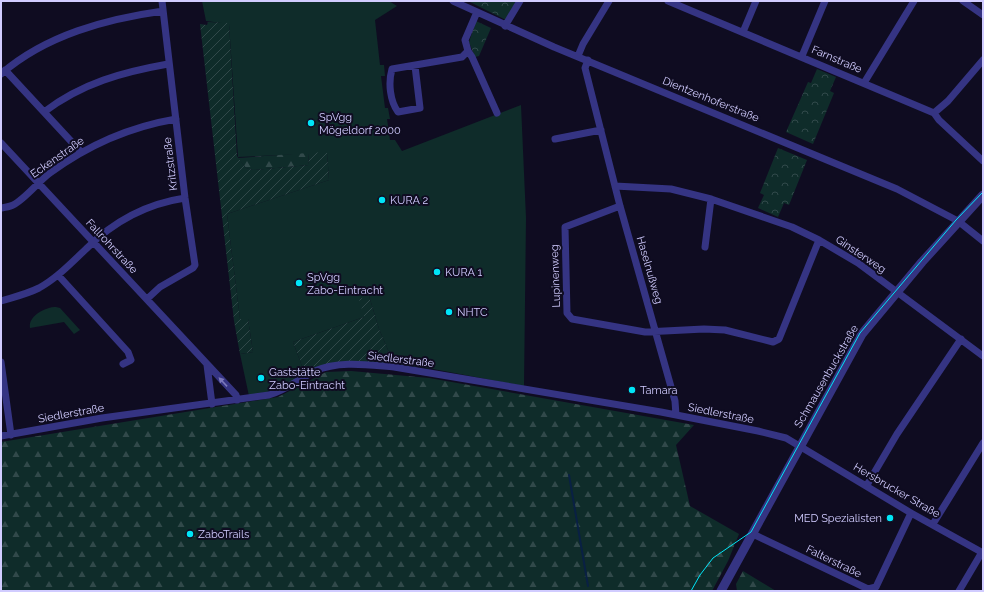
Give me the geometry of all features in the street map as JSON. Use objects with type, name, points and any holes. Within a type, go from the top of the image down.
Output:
[{"type":"street","name":"Kritzstraße","points":[[147,299],[160,287],[193,268],[195,265],[168,64],[162,1]]},
{"type":"street","points":[[505,26],[520,1]]},
{"type":"street","points":[[578,56],[609,1]]},
{"type":"street","name":"Farnstraße","points":[[668,1],[802,56],[934,113],[939,120],[983,161]]},
{"type":"street","points":[[685,8],[688,1]]},
{"type":"street","points":[[743,32],[756,1]]},
{"type":"street","points":[[802,56],[825,1]]},
{"type":"street","points":[[864,83],[914,1]]},
{"type":"street","points":[[963,1],[983,15]]},
{"type":"street","name":"Dientzenhoferstraße","points":[[457,2],[505,26],[897,189],[958,221],[983,241]]},
{"type":"street","points":[[81,152],[44,112],[3,72],[51,42],[99,23],[163,11]]},
{"type":"street","points":[[477,12],[465,40],[468,52],[472,57],[498,112]]},
{"type":"street","points":[[415,66],[420,108],[398,112],[393,105],[390,77],[392,69],[415,66],[462,56],[468,52]]},
{"type":"street","name":"Haselnußweg","points":[[588,60],[585,68],[620,206],[675,401],[676,415]]},
{"type":"street","points":[[934,113],[948,101],[983,60]]},
{"type":"street","points":[[44,112],[60,100],[90,84],[135,70],[168,64]]},
{"type":"street","name":"Eckenstraße","points":[[1,208],[13,205],[37,182],[81,152],[107,138],[150,124],[176,119]]},
{"type":"street","points":[[555,139],[601,130]]},
{"type":"street","name":"Fallrohrstraße","points":[[1,143],[236,395],[237,400]]},
{"type":"street","name":"Ginsterweg","points":[[615,186],[671,189],[711,199],[774,220],[820,240],[858,262],[983,356]]},
{"type":"street","name":"Schmausenbuckstraße","points":[[721,591],[859,339],[896,292],[958,221],[983,195]]},
{"type":"street","points":[[1,301],[39,288],[58,275],[92,242],[124,218],[165,201],[185,198]]},
{"type":"street","points":[[705,247],[711,199]]},
{"type":"street","name":"Lupinenweg","points":[[620,206],[565,227],[567,313],[572,319],[656,332]]},
{"type":"street","points":[[656,332],[677,329],[704,329],[744,334],[773,342],[779,339],[820,240]]},
{"type":"street","points":[[58,275],[128,352],[131,360],[123,364]]},
{"type":"street","points":[[867,485],[897,434],[961,339]]},
{"type":"street","points":[[1,362],[11,435]]},
{"type":"street","points":[[207,365],[212,404]]},
{"type":"street","name":"Siedlerstraße","points":[[1,436],[102,418],[237,400],[281,391],[311,373],[329,366],[366,365],[439,374],[676,415],[770,434],[791,440],[800,446]]},
{"type":"street","points":[[933,524],[983,443]]},
{"type":"street","name":"Hersbrucker Straße","points":[[800,446],[867,485],[911,513],[983,552],[959,591]]},
{"type":"street","name":"Falterstraße","points":[[753,534],[868,589],[876,586],[911,513]]},
{"type":"green space","points":[[202,1],[389,1],[397,6],[375,20],[380,65],[384,65],[385,76],[381,76],[385,108],[388,108],[390,119],[387,119],[390,140],[395,140],[402,151],[521,105],[526,218],[524,386],[433,369],[394,364],[379,329],[369,296],[364,317],[293,342],[305,374],[280,389],[249,396],[240,354],[253,352],[248,319],[240,319],[227,214],[329,180],[327,153],[238,157],[229,24],[206,21]]},
{"type":"green space","points":[[470,1],[516,1],[506,20]]},
{"type":"green space","points":[[476,21],[491,28],[479,56],[475,57],[469,42]]},
{"type":"green space","points":[[208,22],[229,23],[237,156],[246,168],[253,170],[309,165],[308,153],[327,152],[329,180],[227,214],[240,319],[248,319],[253,352],[240,354],[234,321],[200,24],[207,25]]},
{"type":"green space","points":[[817,69],[836,77],[830,91],[834,93],[813,144],[786,132],[808,82],[811,83]]},
{"type":"green space","points":[[778,148],[807,160],[789,205],[784,203],[778,217],[758,208],[764,195],[760,193]]},
{"type":"green space","points":[[308,153],[309,165],[253,170],[246,168],[238,158]]},
{"type":"green space","points":[[369,296],[379,329],[394,364],[346,362],[305,374],[293,342],[364,317],[359,299]]},
{"type":"green space","points":[[56,307],[60,308],[80,330],[74,334],[64,322],[30,328],[30,324],[34,316],[42,310]]},
{"type":"green space","points":[[351,371],[429,378],[694,425],[676,445],[690,506],[739,534],[728,561],[712,591],[1,591],[1,442],[278,397],[326,372]]},
{"type":"green space","points":[[743,571],[776,591],[737,591],[736,584]]},
{"type":"waterway","points":[[569,475],[588,586]]},
{"type":"tram line","points":[[691,591],[700,575],[713,558],[751,532],[860,333],[956,220],[983,192]]},
{"type":"place","name":"SpVgg Mögeldorf 2000","points":[[311,123]]},
{"type":"place","name":"KURA 2","points":[[382,200]]},
{"type":"place","name":"KURA 1","points":[[437,272]]},
{"type":"place","name":"SpVgg Zabo-Eintracht","points":[[299,283]]},
{"type":"place","name":"NHTC","points":[[449,312]]},
{"type":"place","name":"Gaststätte Zabo-Eintracht","points":[[261,378]]},
{"type":"place","name":"Tamara","points":[[632,390]]},
{"type":"place","name":"MED Spezialisten","points":[[890,518]]},
{"type":"place","name":"ZaboTrails","points":[[190,534]]}]
